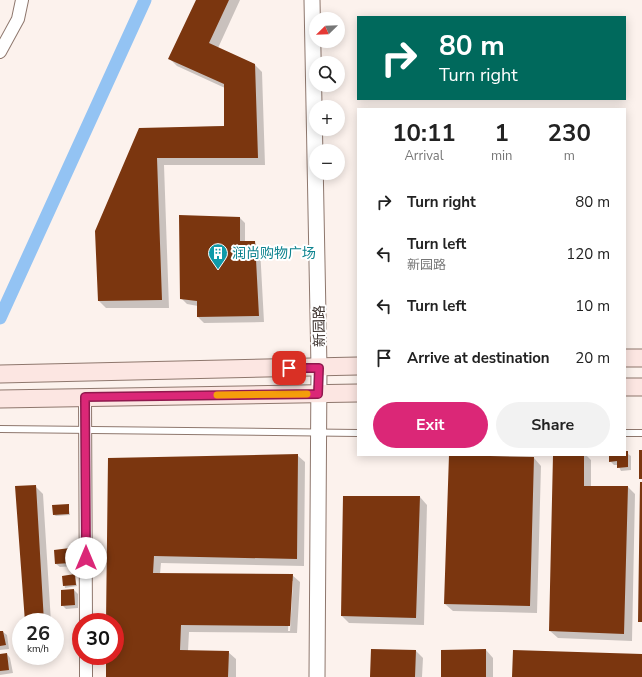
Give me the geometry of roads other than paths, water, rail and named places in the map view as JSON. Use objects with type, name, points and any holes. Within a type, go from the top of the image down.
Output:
[{"type":"main road","points":[[626,358],[642,358]]},
{"type":"main road","points":[[0,374],[357,366]]},
{"type":"main road","points":[[626,387],[642,387]]},
{"type":"main road","points":[[0,399],[357,393]]},
{"type":"street","points":[[0,52],[18,19],[22,0]]},
{"type":"street","name":"新园路","points":[[312,0],[319,368],[318,394],[320,433],[317,677]]},
{"type":"street","points":[[85,397],[86,613]]},
{"type":"street","points":[[86,665],[86,677]]},
{"type":"lane","points":[[0,429],[357,433]]},
{"type":"lane","points":[[626,433],[642,433]]},
{"type":"waterway","points":[[0,318],[145,0]]},
{"type":"place","name":"润尚购物广场","points":[[218,270]]}]
